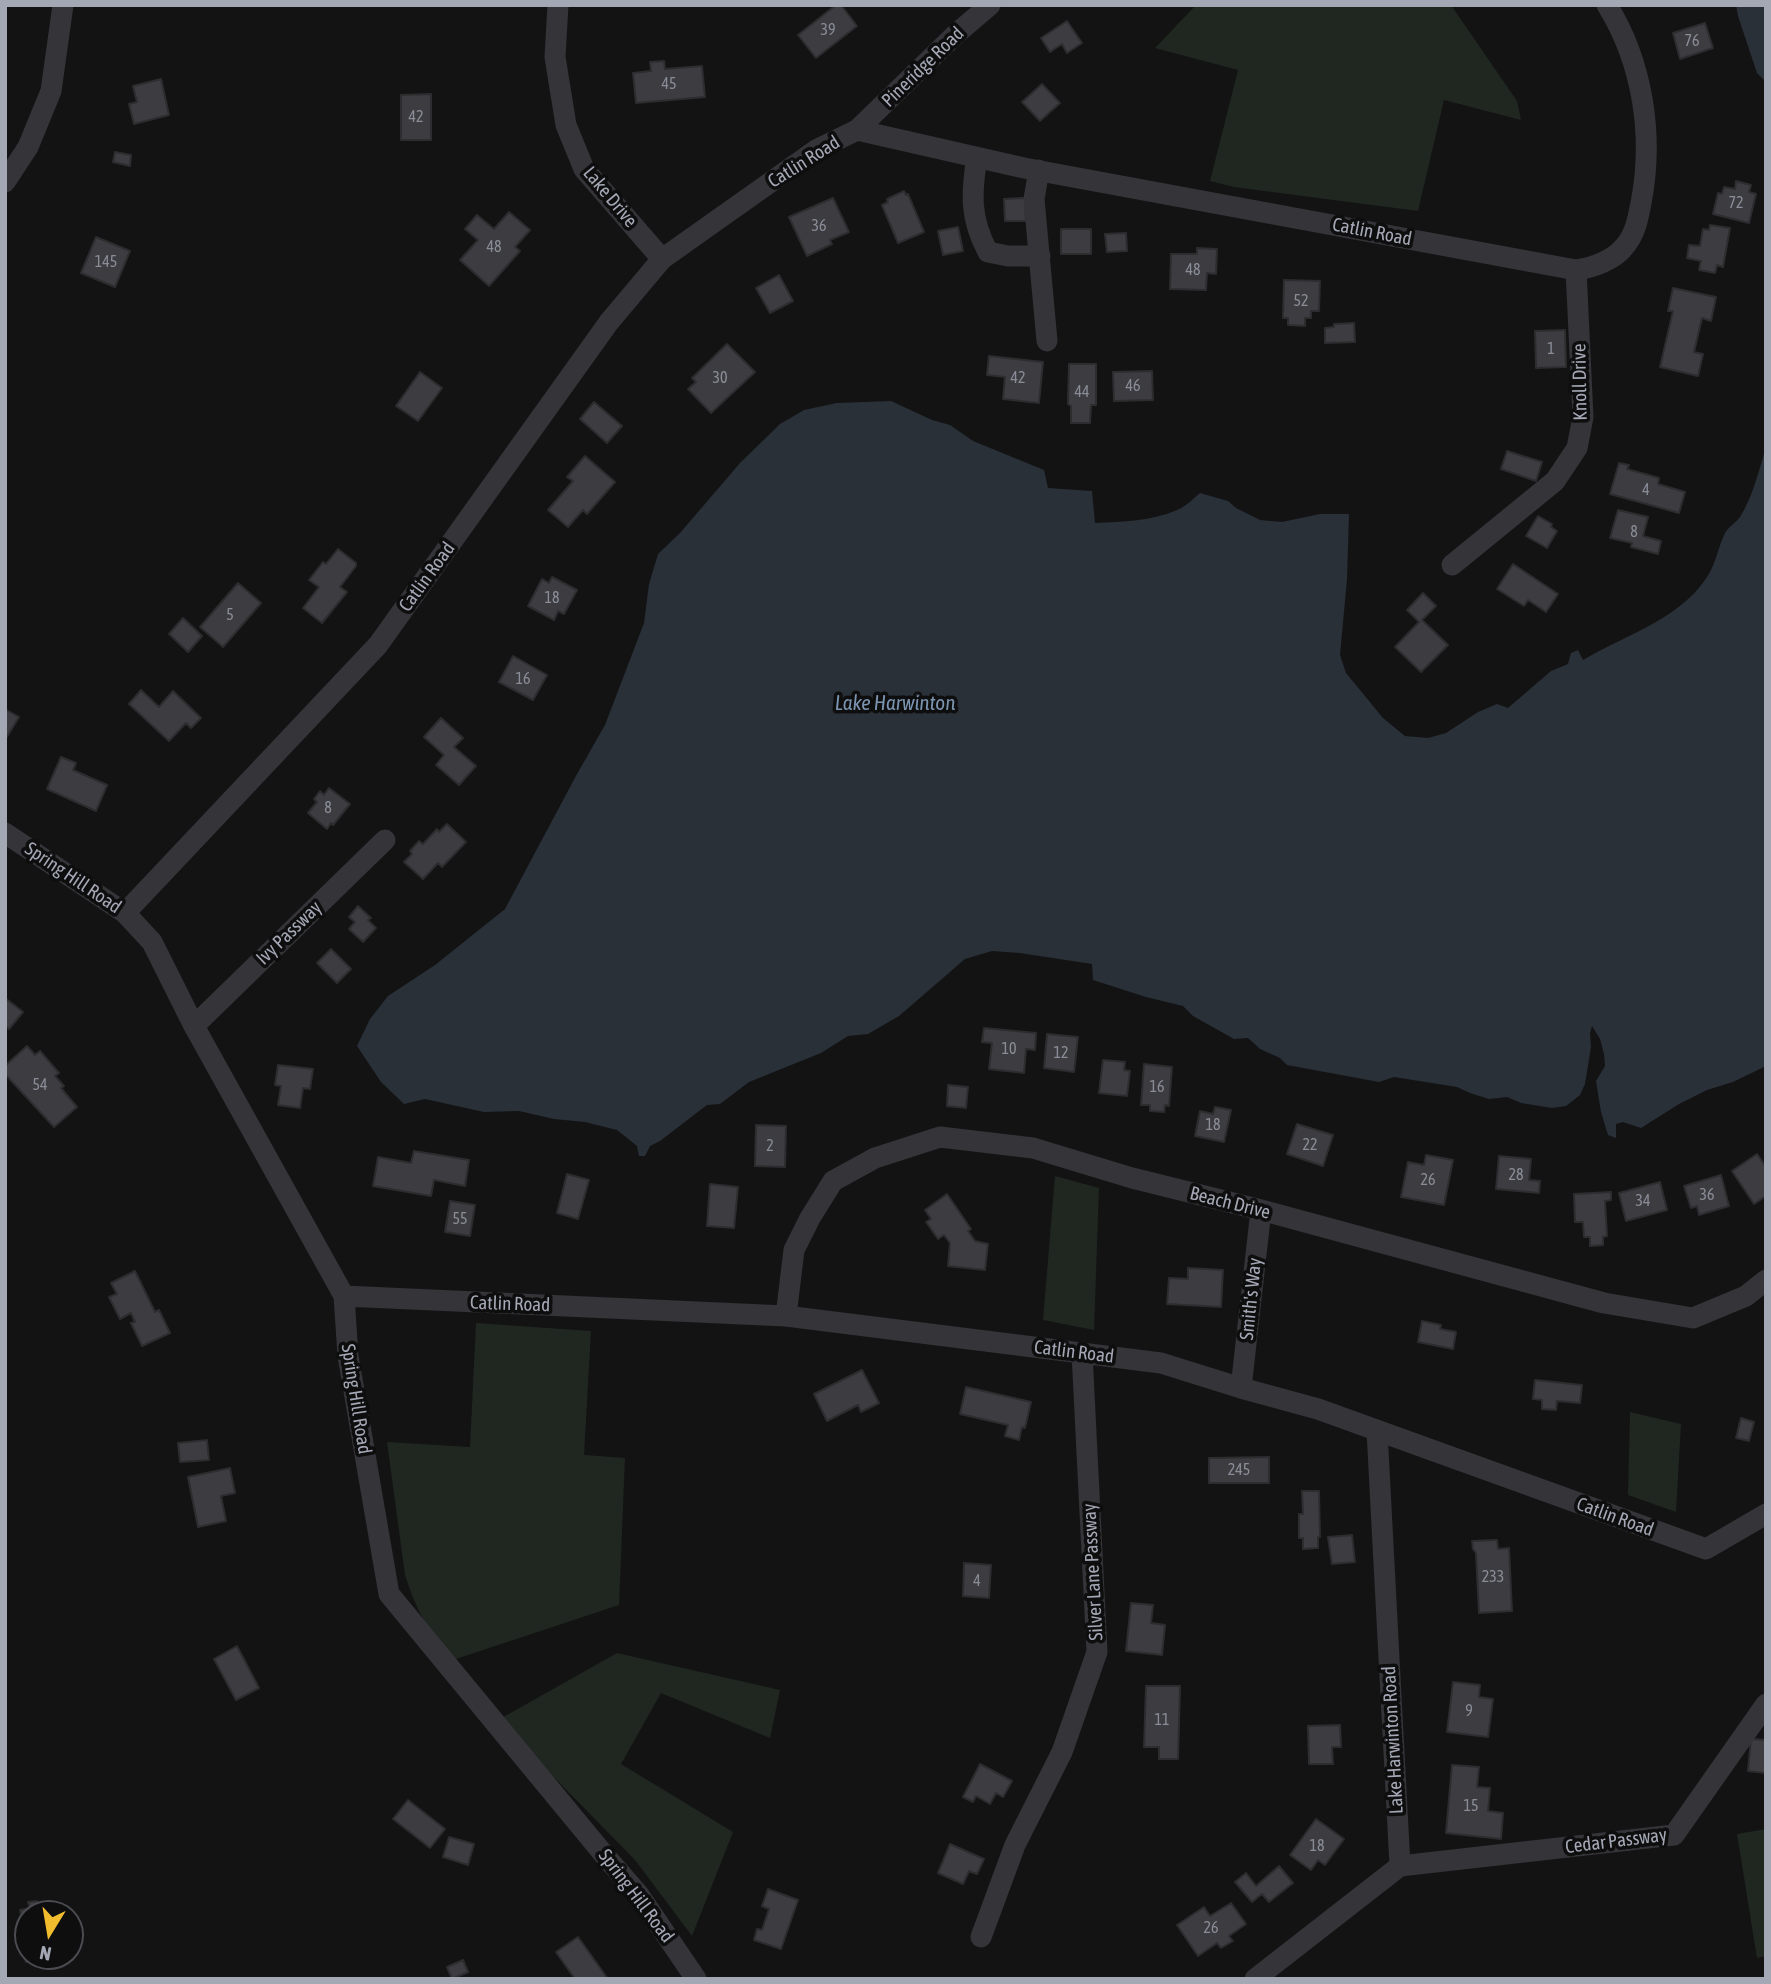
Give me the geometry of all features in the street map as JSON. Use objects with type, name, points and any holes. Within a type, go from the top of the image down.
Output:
[{"type":"street","points":[[5,183],[28,146],[51,91],[63,5]]},
{"type":"street","name":"Lake Drive","points":[[558,5],[555,57],[566,125],[579,158],[584,169],[662,259]]},
{"type":"street","name":"Pineridge Road","points":[[857,130],[990,5]]},
{"type":"street","points":[[1576,270],[1594,267],[1623,249],[1637,226],[1647,165],[1647,137],[1635,67],[1624,35],[1607,5]]},
{"type":"street","name":"Catlin Road","points":[[125,913],[378,645],[609,322],[662,259],[816,150],[857,130],[1024,168],[1576,270]]},
{"type":"street","points":[[977,158],[972,211],[980,238],[988,252],[1008,256],[1040,256]]},
{"type":"street","points":[[1039,170],[1034,200],[1047,341]]},
{"type":"street","name":"Knoll Drive","points":[[1452,565],[1555,481],[1577,448],[1583,417],[1576,270]]},
{"type":"street","name":"Spring Hill Road","points":[[5,833],[125,913],[152,942],[194,1026],[344,1297],[348,1356],[389,1594],[639,1895],[696,1979]]},
{"type":"street","name":"Ivy Passway","points":[[194,1026],[385,840]]},
{"type":"street","name":"Beach Drive","points":[[786,1316],[794,1250],[833,1181],[875,1158],[940,1137],[1033,1148],[1132,1178],[1604,1303],[1693,1318],[1746,1296],[1766,1280]]},
{"type":"street","name":"Smith's Way","points":[[1241,1388],[1261,1210]]},
{"type":"street","name":"Catlin Road","points":[[344,1297],[786,1316],[1160,1363],[1318,1409],[1706,1549],[1766,1514]]},
{"type":"street","name":"Silver Lane Passway","points":[[981,1937],[1015,1845],[1062,1752],[1097,1652],[1082,1353]]},
{"type":"street","name":"Lake Harwinton Road","points":[[1377,1431],[1400,1866]]},
{"type":"street","name":"Cedar Passway","points":[[1400,1866],[1674,1835],[1766,1704]]},
{"type":"street","points":[[1255,1979],[1400,1866]]},
{"type":"shaded area","points":[[1196,5],[1451,5],[1517,101],[1521,120],[1444,100],[1418,211],[1234,187],[1210,181],[1238,70],[1155,48]]},
{"type":"shaded area","points":[[1055,1176],[1099,1188],[1094,1330],[1043,1320]]},
{"type":"shaded area","points":[[476,1323],[591,1331],[584,1455],[625,1458],[619,1605],[450,1661],[424,1620],[405,1575],[387,1442],[470,1447]]},
{"type":"shaded area","points":[[1630,1412],[1681,1424],[1676,1512],[1628,1495]]},
{"type":"shaded area","points":[[617,1653],[780,1690],[770,1738],[661,1693],[621,1764],[733,1832],[692,1936],[635,1860],[498,1720]]},
{"type":"shaded area","points":[[1766,1829],[1766,1956],[1757,1958],[1737,1834]]},
{"type":"water","points":[[1736,5],[1766,5],[1766,82],[1757,73]]},
{"type":"water","name":"Lake Harwinton","points":[[891,401],[932,420],[950,425],[973,441],[1044,470],[1048,488],[1092,491],[1095,523],[1157,517],[1180,509],[1200,493],[1228,501],[1260,520],[1282,522],[1320,514],[1349,514],[1347,579],[1340,655],[1346,673],[1383,718],[1405,736],[1428,738],[1446,733],[1478,712],[1497,704],[1508,708],[1551,671],[1568,664],[1571,653],[1578,650],[1583,660],[1667,616],[1682,605],[1707,577],[1725,533],[1745,509],[1766,447],[1766,1066],[1733,1082],[1707,1090],[1641,1128],[1623,1122],[1616,1124],[1616,1138],[1608,1135],[1601,1112],[1596,1081],[1605,1066],[1604,1054],[1600,1039],[1592,1026],[1585,1084],[1580,1095],[1566,1106],[1552,1108],[1521,1103],[1507,1097],[1489,1099],[1457,1087],[1394,1077],[1379,1082],[1287,1065],[1280,1058],[1260,1049],[1248,1038],[1234,1039],[1193,1016],[1183,1006],[1093,980],[1092,964],[992,951],[965,959],[899,1016],[868,1034],[848,1036],[821,1053],[749,1082],[720,1104],[707,1105],[650,1146],[645,1156],[639,1156],[637,1146],[617,1130],[585,1122],[554,1119],[519,1111],[484,1112],[425,1099],[404,1104],[381,1082],[357,1046],[370,1019],[388,996],[435,965],[505,909],[605,725],[644,623],[649,584],[658,554],[680,533],[740,463],[780,424],[804,410],[837,403]]},
{"type":"building","points":[[836,5],[841,5],[857,26],[816,58],[798,35]]},
{"type":"building","points":[[1067,21],[1082,43],[1067,53],[1062,44],[1050,52],[1041,38]]},
{"type":"building","points":[[1705,23],[1713,48],[1680,59],[1673,33]]},
{"type":"building","points":[[664,61],[665,69],[702,66],[705,97],[636,103],[633,73],[651,71],[650,62]]},
{"type":"building","points":[[161,79],[169,115],[134,124],[129,104],[137,102],[133,86]]},
{"type":"building","points":[[1042,84],[1060,103],[1040,121],[1022,102]]},
{"type":"building","points":[[431,94],[431,140],[401,140],[401,95]]},
{"type":"building","points":[[115,152],[131,155],[130,166],[113,162]]},
{"type":"building","points":[[1736,181],[1751,185],[1749,192],[1756,194],[1749,223],[1713,214],[1718,193],[1722,194],[1724,187],[1735,189]]},
{"type":"building","points":[[904,191],[908,194],[924,232],[898,243],[882,205],[888,202],[887,199]]},
{"type":"building","points":[[833,198],[849,232],[830,240],[832,244],[807,256],[789,217]]},
{"type":"building","points":[[1023,198],[1026,221],[1005,221],[1004,199]]},
{"type":"building","points":[[509,212],[530,230],[515,247],[520,251],[489,286],[460,260],[478,240],[465,229],[477,215],[494,229]]},
{"type":"building","points":[[1710,225],[1730,228],[1723,267],[1717,265],[1715,273],[1699,270],[1701,261],[1687,258],[1689,245],[1700,246],[1703,229],[1709,230]]},
{"type":"building","points":[[958,227],[963,251],[943,255],[938,231]]},
{"type":"building","points":[[1061,229],[1091,229],[1091,254],[1061,254]]},
{"type":"building","points":[[1126,233],[1127,251],[1107,252],[1105,234]]},
{"type":"building","points":[[96,237],[130,251],[115,287],[81,273]]},
{"type":"building","points":[[1197,248],[1217,249],[1216,274],[1207,273],[1206,290],[1170,289],[1171,254],[1197,254]]},
{"type":"building","points":[[779,275],[793,301],[770,313],[756,288]]},
{"type":"building","points":[[1284,280],[1320,281],[1319,311],[1311,311],[1311,318],[1305,318],[1305,326],[1288,325],[1288,318],[1283,318]]},
{"type":"building","points":[[1673,288],[1716,297],[1711,321],[1702,318],[1694,352],[1703,354],[1698,376],[1660,367],[1673,311],[1668,311]]},
{"type":"building","points":[[1354,323],[1355,342],[1325,343],[1325,328],[1334,327],[1334,324]]},
{"type":"building","points":[[1565,330],[1566,367],[1536,368],[1535,331]]},
{"type":"building","points":[[727,344],[755,372],[711,413],[688,389],[696,382],[692,378]]},
{"type":"building","points":[[989,356],[1043,362],[1039,403],[1003,399],[1005,377],[987,375]]},
{"type":"building","points":[[1069,364],[1096,364],[1096,405],[1091,405],[1090,423],[1071,423],[1071,406],[1068,404]]},
{"type":"building","points":[[1152,371],[1153,400],[1114,401],[1113,372]]},
{"type":"building","points":[[420,372],[442,388],[418,421],[396,406]]},
{"type":"building","points":[[594,402],[622,426],[607,443],[580,419]]},
{"type":"building","points":[[1507,451],[1542,462],[1536,481],[1501,469]]},
{"type":"building","points":[[585,456],[615,482],[587,514],[583,510],[568,527],[548,510],[573,481],[567,477]]},
{"type":"building","points":[[1619,463],[1629,465],[1627,469],[1659,478],[1658,484],[1685,492],[1679,513],[1610,494]]},
{"type":"building","points":[[1618,510],[1648,517],[1643,536],[1661,541],[1658,554],[1631,547],[1632,543],[1610,538]]},
{"type":"building","points":[[1538,516],[1552,524],[1551,527],[1557,531],[1547,548],[1526,536]]},
{"type":"building","points":[[338,549],[356,563],[356,566],[340,587],[347,592],[322,623],[303,608],[319,587],[309,580]]},
{"type":"building","points":[[1513,564],[1558,594],[1546,612],[1528,600],[1524,606],[1497,589]]},
{"type":"building","points":[[552,577],[577,590],[564,614],[558,611],[554,620],[528,606],[542,579],[549,583]]},
{"type":"building","points":[[238,583],[261,603],[223,647],[200,627]]},
{"type":"building","points":[[1423,593],[1436,606],[1422,620],[1448,645],[1421,672],[1395,647],[1419,622],[1407,610]]},
{"type":"building","points":[[183,618],[202,636],[188,652],[169,634]]},
{"type":"building","points":[[513,656],[547,675],[533,700],[499,682]]},
{"type":"building","points":[[141,690],[159,707],[173,691],[201,718],[191,728],[186,723],[169,741],[129,704]]},
{"type":"building","points":[[5,709],[19,717],[5,740]]},
{"type":"building","points":[[441,718],[463,738],[454,747],[476,766],[459,785],[436,765],[444,755],[424,737]]},
{"type":"building","points":[[61,757],[76,763],[73,770],[107,785],[96,811],[47,789]]},
{"type":"building","points":[[329,788],[350,804],[327,829],[308,813],[317,802],[314,799],[320,791],[324,795]]},
{"type":"building","points":[[447,824],[466,842],[442,867],[438,863],[423,879],[404,862],[419,841],[423,844],[437,829],[439,832]]},
{"type":"building","points":[[358,906],[371,918],[368,920],[376,928],[363,942],[349,929],[355,922],[349,917]]},
{"type":"building","points":[[331,949],[351,969],[337,983],[317,963]]},
{"type":"building","points":[[5,998],[23,1012],[9,1029],[5,1026]]},
{"type":"building","points":[[984,1028],[1036,1033],[1035,1050],[1026,1049],[1024,1073],[989,1069],[992,1043],[982,1042]]},
{"type":"building","points":[[1047,1034],[1078,1037],[1074,1072],[1044,1068]]},
{"type":"building","points":[[27,1046],[35,1055],[40,1051],[59,1073],[55,1076],[64,1086],[61,1088],[77,1107],[54,1127],[5,1074],[5,1066]]},
{"type":"building","points":[[1103,1060],[1125,1062],[1124,1070],[1130,1071],[1127,1096],[1099,1093]]},
{"type":"building","points":[[1144,1064],[1172,1067],[1169,1106],[1165,1105],[1164,1112],[1150,1111],[1150,1105],[1141,1105]]},
{"type":"building","points":[[278,1065],[313,1069],[310,1089],[303,1088],[300,1108],[278,1105],[281,1086],[275,1085]]},
{"type":"building","points":[[948,1085],[968,1087],[966,1108],[947,1106]]},
{"type":"building","points":[[1215,1107],[1231,1110],[1224,1142],[1195,1136],[1200,1111],[1213,1114]]},
{"type":"building","points":[[1297,1124],[1333,1135],[1323,1166],[1287,1154]]},
{"type":"building","points":[[756,1125],[786,1126],[785,1167],[755,1166]]},
{"type":"building","points":[[414,1151],[469,1160],[465,1186],[434,1180],[431,1196],[373,1186],[378,1157],[411,1163]]},
{"type":"building","points":[[1757,1154],[1766,1167],[1766,1196],[1754,1204],[1732,1171]]},
{"type":"building","points":[[1426,1155],[1453,1160],[1444,1205],[1401,1197],[1408,1162],[1424,1165]]},
{"type":"building","points":[[1499,1156],[1531,1159],[1529,1180],[1540,1181],[1539,1193],[1496,1189]]},
{"type":"building","points":[[567,1174],[589,1180],[578,1219],[557,1213]]},
{"type":"building","points":[[1721,1175],[1729,1206],[1699,1215],[1697,1206],[1691,1208],[1684,1186]]},
{"type":"building","points":[[1660,1182],[1667,1210],[1626,1221],[1619,1193]]},
{"type":"building","points":[[710,1184],[738,1187],[734,1228],[707,1226]]},
{"type":"building","points":[[1611,1192],[1611,1200],[1605,1201],[1607,1236],[1603,1237],[1603,1245],[1590,1246],[1590,1237],[1584,1237],[1583,1222],[1575,1222],[1574,1194]]},
{"type":"building","points":[[947,1194],[971,1229],[968,1231],[975,1241],[988,1244],[985,1270],[948,1266],[950,1243],[944,1235],[938,1239],[926,1222],[931,1219],[925,1210]]},
{"type":"building","points":[[450,1201],[475,1205],[470,1236],[445,1232]]},
{"type":"building","points":[[1188,1268],[1223,1270],[1221,1307],[1167,1304],[1169,1278],[1188,1279]]},
{"type":"building","points":[[135,1271],[155,1312],[159,1310],[170,1333],[142,1346],[131,1323],[135,1322],[131,1313],[120,1319],[109,1297],[117,1294],[111,1283]]},
{"type":"building","points":[[1422,1321],[1456,1332],[1453,1349],[1418,1342]]},
{"type":"building","points":[[862,1370],[879,1403],[861,1412],[858,1405],[827,1421],[814,1394]]},
{"type":"building","points":[[1535,1380],[1582,1385],[1580,1403],[1557,1401],[1556,1410],[1542,1409],[1542,1400],[1533,1399]]},
{"type":"building","points":[[966,1387],[1031,1402],[1025,1428],[1022,1427],[1019,1440],[1005,1436],[1008,1425],[960,1414]]},
{"type":"building","points":[[1741,1418],[1754,1422],[1749,1441],[1736,1438]]},
{"type":"building","points":[[207,1440],[209,1460],[180,1462],[178,1443]]},
{"type":"building","points":[[1269,1457],[1269,1483],[1209,1483],[1209,1458]]},
{"type":"building","points":[[230,1468],[235,1493],[221,1496],[226,1521],[198,1527],[188,1477]]},
{"type":"building","points":[[1302,1491],[1319,1491],[1318,1548],[1303,1549],[1303,1538],[1299,1538],[1299,1514],[1303,1514]]},
{"type":"building","points":[[1352,1535],[1355,1562],[1332,1564],[1328,1537]]},
{"type":"building","points":[[1497,1540],[1498,1549],[1509,1548],[1512,1611],[1479,1613],[1476,1553],[1472,1541]]},
{"type":"building","points":[[964,1563],[991,1565],[989,1598],[963,1596]]},
{"type":"building","points":[[1131,1603],[1153,1605],[1151,1623],[1165,1625],[1162,1655],[1126,1651]]},
{"type":"building","points":[[237,1646],[259,1688],[236,1700],[214,1659]]},
{"type":"building","points":[[1453,1682],[1480,1685],[1479,1697],[1493,1699],[1488,1737],[1447,1732]]},
{"type":"building","points":[[1146,1686],[1180,1686],[1178,1759],[1159,1759],[1159,1747],[1144,1747]]},
{"type":"building","points":[[1340,1725],[1341,1747],[1332,1747],[1333,1764],[1309,1764],[1308,1726]]},
{"type":"building","points":[[1751,1739],[1766,1740],[1766,1773],[1748,1771]]},
{"type":"building","points":[[980,1764],[1012,1781],[1003,1797],[996,1793],[990,1804],[976,1796],[973,1802],[963,1797]]},
{"type":"building","points":[[1452,1765],[1479,1767],[1477,1787],[1490,1788],[1488,1811],[1503,1813],[1501,1839],[1446,1833]]},
{"type":"building","points":[[408,1800],[445,1829],[430,1848],[393,1819]]},
{"type":"building","points":[[1316,1819],[1344,1839],[1325,1865],[1318,1860],[1311,1870],[1290,1855]]},
{"type":"building","points":[[449,1837],[474,1844],[468,1865],[443,1857]]},
{"type":"building","points":[[950,1844],[984,1859],[977,1874],[969,1871],[963,1884],[938,1873]]},
{"type":"building","points":[[1279,1866],[1293,1883],[1269,1902],[1262,1894],[1252,1902],[1235,1882],[1246,1873],[1256,1886]]},
{"type":"building","points":[[768,1889],[798,1900],[781,1949],[754,1940],[757,1929],[762,1930],[769,1909],[762,1906]]},
{"type":"building","points":[[1231,1903],[1246,1924],[1229,1936],[1233,1941],[1221,1948],[1217,1943],[1198,1956],[1177,1925],[1204,1907],[1210,1916]]},
{"type":"building","points":[[578,1937],[608,1979],[575,1979],[556,1952]]},
{"type":"building","points":[[463,1960],[468,1972],[452,1979],[447,1967]]}]
